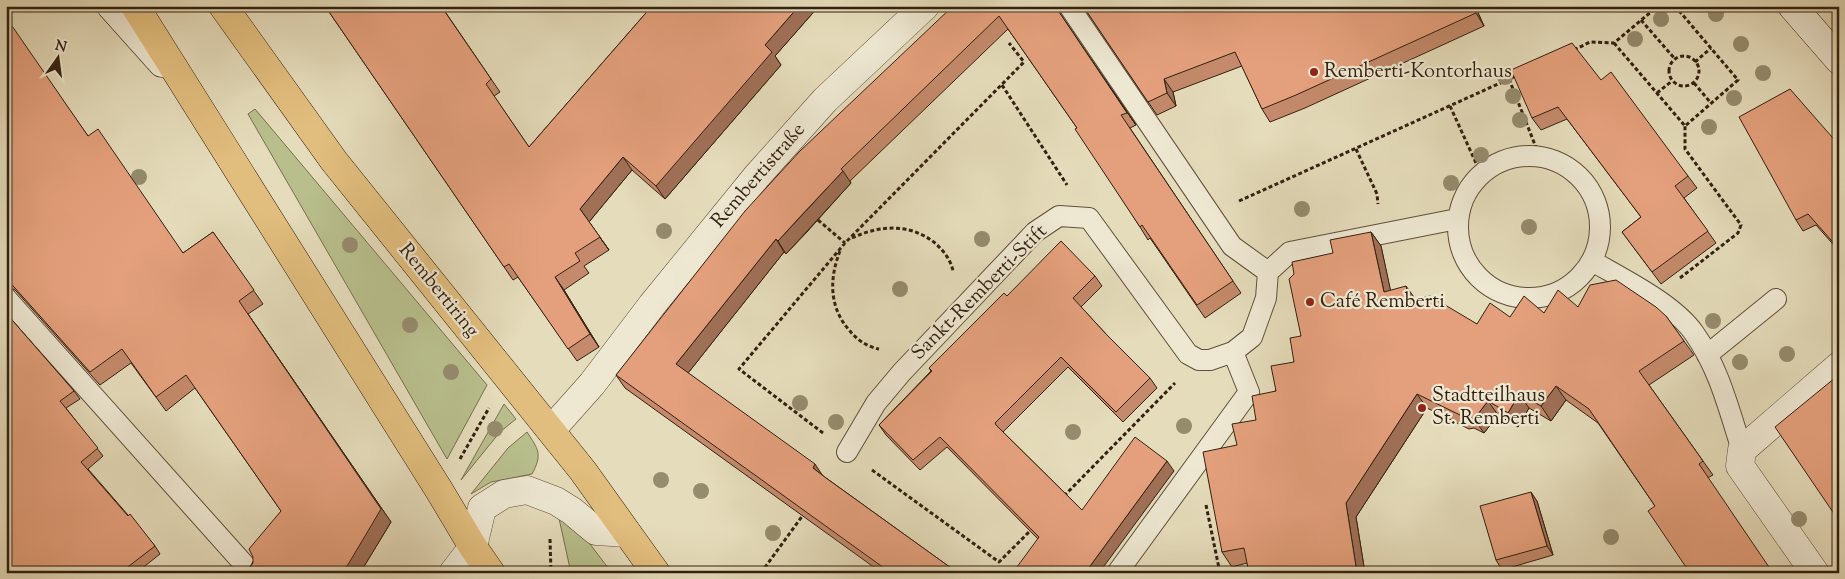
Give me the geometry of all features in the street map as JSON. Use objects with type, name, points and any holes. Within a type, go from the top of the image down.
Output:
[{"type":"main road","points":[[135,6],[439,490],[473,548],[492,573]]},
{"type":"main road","name":"Rembertiring","points":[[223,6],[334,161],[551,430],[583,471],[656,573]]},
{"type":"street","points":[[111,6],[194,98]]},
{"type":"street","name":"Rembertistraße","points":[[551,430],[592,384],[652,305],[757,176],[825,100],[925,6]]},
{"type":"street","points":[[1792,6],[1839,60]]},
{"type":"street","points":[[1815,573],[1741,458],[1839,366]]},
{"type":"street","points":[[453,573],[473,548],[482,508],[504,494],[527,490],[556,501],[572,511],[596,531],[627,533]]},
{"type":"lane","points":[[1069,6],[1232,246],[1268,272]]},
{"type":"lane","points":[[1516,156],[1539,156],[1561,162],[1579,176],[1593,194],[1600,216],[1599,239],[1592,261],[1577,280],[1556,293],[1532,298],[1508,295],[1485,284],[1468,266],[1459,243],[1457,219],[1463,197],[1476,178],[1494,164],[1516,156]]},
{"type":"lane","name":"Sankt-Remberti-Stift","points":[[847,452],[876,403],[902,372],[1034,232],[1058,216],[1089,218]]},
{"type":"lane","points":[[1089,218],[1188,354],[1199,360],[1210,360],[1233,352],[1252,337],[1266,298],[1268,272],[1290,252],[1457,219]]},
{"type":"lane","points":[[1592,261],[1655,298],[1694,332],[1716,370],[1741,458]]},
{"type":"lane","points":[[6,298],[251,572]]},
{"type":"lane","points":[[1707,355],[1776,299]]},
{"type":"lane","points":[[1117,573],[1249,392],[1233,352]]},
{"type":"path","points":[[6,12],[13,6]]},
{"type":"path","points":[[1614,44],[1658,6]]},
{"type":"path","points":[[1675,6],[1738,80],[1685,126]]},
{"type":"path","points":[[1641,20],[1675,59]]},
{"type":"path","points":[[1572,51],[1590,42],[1614,44],[1685,126],[1685,149],[1741,225],[1738,233],[1655,298]]},
{"type":"path","points":[[1009,43],[1024,62],[847,241],[739,369],[847,452],[999,562],[1033,528]]},
{"type":"path","points":[[1695,62],[1711,48]]},
{"type":"path","points":[[1691,58],[1698,65],[1699,75],[1694,83],[1685,86],[1672,81],[1669,71],[1675,59],[1691,58]]},
{"type":"path","points":[[1210,214],[1527,71]]},
{"type":"path","points":[[1509,80],[1539,156]]},
{"type":"path","points":[[1657,94],[1672,81]]},
{"type":"path","points":[[1694,83],[1711,103]]},
{"type":"path","points":[[1002,85],[1089,218]]},
{"type":"path","points":[[1450,106],[1481,174]]},
{"type":"path","points":[[1356,149],[1376,194],[1380,233]]},
{"type":"path","points":[[818,220],[847,241]]},
{"type":"path","points":[[841,248],[835,263],[832,283],[834,303],[841,322],[855,337],[873,348],[893,351],[913,348],[940,332],[954,306],[956,285],[952,265],[941,248],[925,235],[905,228],[885,228],[864,232],[847,241]]},
{"type":"path","points":[[1060,500],[1199,360]]},
{"type":"path","points":[[439,490],[454,470],[496,395],[509,379]]},
{"type":"path","points":[[1197,463],[1220,573]]},
{"type":"path","points":[[761,573],[803,515]]},
{"type":"green space","points":[[255,109],[487,385],[447,459],[248,114]]},
{"type":"green space","points":[[504,404],[516,419],[500,432],[461,480]]},
{"type":"green space","points":[[527,432],[538,452],[532,474],[491,482],[471,494],[508,448]]},
{"type":"green space","points":[[558,514],[580,531],[612,573],[571,573]]},
{"type":"building","points":[[325,6],[441,6],[491,79],[486,84],[529,147],[652,6],[799,6],[765,45],[772,52],[656,186],[623,157],[580,209],[600,237],[575,253],[580,261],[555,277],[590,334],[568,349],[509,264],[504,267]]},
{"type":"building","points":[[953,6],[1055,6],[1127,113],[1121,115],[1233,281],[1197,305],[1142,225],[1140,227],[1075,129],[1077,128],[999,16],[841,169],[843,171],[778,241],[776,239],[676,364],[815,464],[813,468],[826,478],[958,573],[891,573],[616,375],[745,211],[800,151]]},
{"type":"building","name":"Remberti-Kontorhaus","points":[[1083,6],[1472,6],[1476,13],[1262,109],[1235,52],[1164,79],[1167,93],[1148,102]]},
{"type":"building","points":[[6,20],[10,23],[88,136],[98,129],[183,253],[213,232],[254,290],[239,301],[381,509],[343,573],[230,573],[234,568],[244,570],[250,567],[253,563],[253,557],[249,549],[281,511],[186,375],[156,397],[122,349],[90,372],[6,278],[6,266],[9,263],[6,260]]},
{"type":"building","points":[[1572,43],[1601,80],[1611,72],[1688,176],[1675,186],[1708,231],[1652,272],[1622,232],[1641,217],[1558,107],[1532,118],[1511,70]]},
{"type":"building","points":[[1790,89],[1839,145],[1839,249],[1808,214],[1796,220],[1739,117]]},
{"type":"building","name":"Stadtteilhaus St. Remberti","points":[[1371,232],[1384,292],[1406,286],[1409,301],[1430,296],[1477,324],[1490,303],[1510,317],[1524,296],[1544,313],[1558,290],[1578,307],[1590,285],[1616,280],[1656,307],[1666,316],[1684,341],[1639,371],[1703,461],[1699,464],[1773,573],[1690,573],[1648,511],[1655,506],[1589,409],[1556,386],[1541,406],[1519,394],[1508,413],[1488,401],[1474,419],[1464,414],[1460,415],[1417,394],[1346,503],[1357,573],[1249,573],[1244,548],[1222,552],[1203,452],[1237,445],[1232,424],[1256,420],[1252,396],[1276,391],[1271,366],[1294,362],[1290,338],[1301,336],[1289,279],[1294,274],[1292,262],[1333,253],[1330,240]]},
{"type":"building","points":[[1061,241],[1095,276],[1073,298],[1150,378],[1116,412],[1061,357],[995,423],[1082,510],[1135,437],[1167,461],[1085,573],[1016,573],[1014,571],[1039,537],[940,437],[913,460],[879,425],[932,371],[929,368],[1004,293],[1007,296]]},
{"type":"building","points":[[6,313],[74,391],[60,401],[98,448],[81,462],[128,516],[130,514],[155,546],[120,573],[6,573]]},
{"type":"building","points":[[1839,375],[1839,521],[1775,427]]},
{"type":"building","points":[[1531,492],[1547,546],[1496,560],[1480,506]]},
{"type":"tram line","points":[[1827,6],[1839,20]]},
{"type":"place","name":"Remberti-Kontorhaus","points":[[1314,72]]},
{"type":"place","name":"Café Remberti","points":[[1310,302]]},
{"type":"place","name":"Stadtteilhaus St. Remberti","points":[[1422,408]]}]
